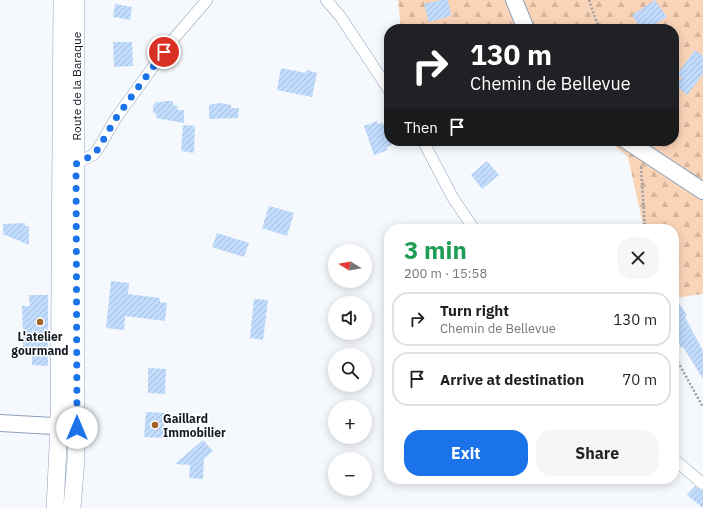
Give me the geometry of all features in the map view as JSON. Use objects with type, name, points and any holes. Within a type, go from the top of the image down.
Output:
[{"type":"main road","name":"Route de la Baraque","points":[[62,0],[77,428],[72,508]]},
{"type":"main road","name":"Route de la Baraque","points":[[55,508],[76,0]]},
{"type":"street","points":[[68,166],[93,155],[116,118],[171,42],[207,0]]},
{"type":"street","points":[[326,0],[340,16],[384,82]]},
{"type":"street","points":[[514,0],[524,24]]},
{"type":"street","points":[[426,146],[453,198],[471,224]]},
{"type":"street","points":[[635,146],[703,191]]},
{"type":"street","points":[[0,423],[77,428]]},
{"type":"street","points":[[679,463],[703,484]]},
{"type":"path","points":[[589,0],[597,24]]},
{"type":"path","points":[[633,146],[644,224]]},
{"type":"path","points":[[679,364],[703,407]]},
{"type":"green space","points":[[398,0],[703,0],[703,294],[679,297],[679,224],[643,224],[628,157],[615,146],[679,146],[679,24],[400,24]]},
{"type":"building","points":[[448,0],[451,16],[429,22],[424,4]]},
{"type":"building","points":[[655,0],[667,17],[656,24],[638,24],[632,15]]},
{"type":"building","points":[[115,4],[132,7],[130,20],[113,17]]},
{"type":"building","points":[[113,42],[132,42],[133,66],[114,67]]},
{"type":"building","points":[[695,50],[703,56],[703,74],[687,95],[679,88],[679,82],[682,77],[679,75],[679,71]]},
{"type":"building","points":[[281,68],[306,73],[307,70],[317,73],[312,97],[277,90]]},
{"type":"building","points":[[173,101],[173,105],[178,106],[177,110],[184,110],[184,123],[156,118],[156,113],[153,113],[153,106],[156,102]]},
{"type":"building","points":[[218,103],[231,105],[231,108],[239,108],[238,118],[209,119],[209,105]]},
{"type":"building","points":[[377,121],[378,124],[383,123],[384,146],[389,146],[386,147],[388,150],[374,155],[364,126]]},
{"type":"building","points":[[183,125],[195,126],[194,153],[181,151]]},
{"type":"building","points":[[487,161],[499,175],[482,189],[471,175]]},
{"type":"building","points":[[269,206],[294,213],[287,236],[262,228]]},
{"type":"building","points":[[25,223],[25,226],[29,226],[29,245],[3,234],[3,224]]},
{"type":"building","points":[[217,233],[249,243],[244,257],[212,247]]},
{"type":"building","points":[[111,281],[129,283],[128,294],[160,298],[160,302],[167,303],[165,321],[125,316],[124,330],[106,328]]},
{"type":"building","points":[[29,295],[48,295],[48,366],[32,365],[32,347],[23,347],[22,306],[30,306]]},
{"type":"building","points":[[254,299],[268,300],[263,340],[250,338]]},
{"type":"building","points":[[679,303],[687,315],[685,317],[703,351],[703,379],[683,347],[681,348],[679,344]]},
{"type":"building","points":[[148,368],[166,369],[165,394],[148,393]]},
{"type":"building","points":[[146,412],[165,413],[163,438],[144,437]]},
{"type":"building","points":[[203,440],[213,451],[204,459],[203,479],[189,478],[190,465],[175,464]]},
{"type":"building","points":[[695,486],[703,491],[703,508],[687,495]]},
{"type":"place","name":"L'atelier gourmand","points":[[40,322]]},
{"type":"place","name":"Gaillard Immobilier","points":[[155,425]]},
{"type":"route","points":[[77,428],[76,164],[93,155],[98,149],[116,118],[164,52]]}]
